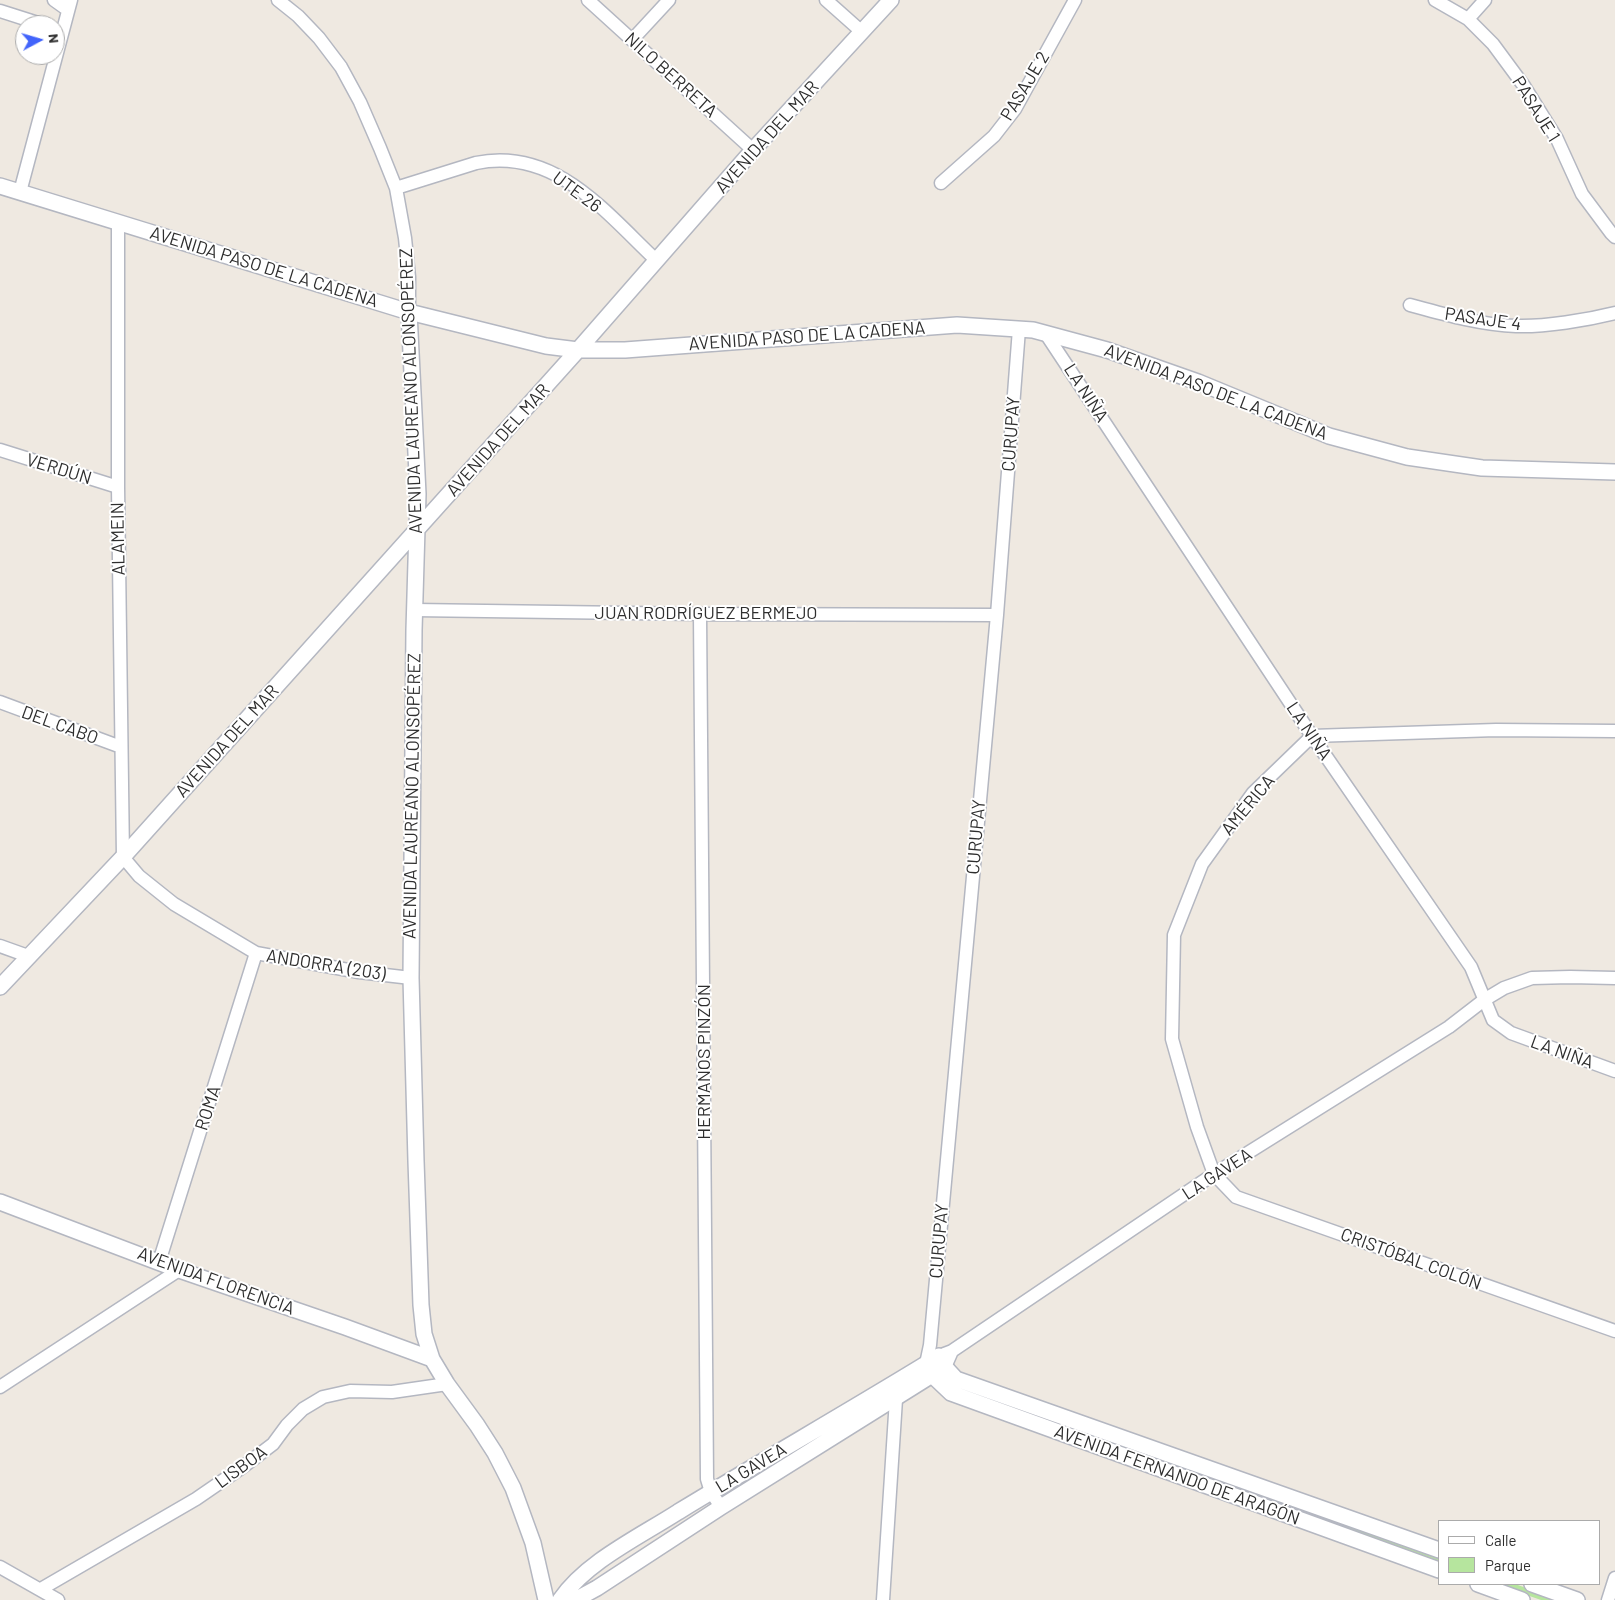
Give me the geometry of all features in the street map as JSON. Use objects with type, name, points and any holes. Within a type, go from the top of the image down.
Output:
[{"type":"street","points":[[54,0],[70,5]]},
{"type":"street","name":"AVENIDA LAUREANO ALONSOPÉREZ","points":[[278,0],[298,16],[319,38],[341,67],[360,102],[396,188],[405,238],[409,277],[418,494],[414,610],[411,978],[421,1305],[424,1334],[432,1359],[447,1384],[482,1432],[513,1488],[533,1543],[546,1600]]},
{"type":"street","name":"NILO BERRETA","points":[[588,0],[753,150]]},
{"type":"street","points":[[632,40],[669,0]]},
{"type":"street","points":[[826,0],[862,32]]},
{"type":"street","name":"AVENIDA DEL MAR","points":[[0,987],[123,857],[417,531],[753,150],[892,0]]},
{"type":"street","name":"PASAJE 2","points":[[941,183],[994,136],[1015,109],[1075,0]]},
{"type":"street","name":"PASAJE 1","points":[[1435,0],[1468,19],[1493,44],[1524,86],[1557,139],[1582,194],[1615,236]]},
{"type":"street","points":[[1468,19],[1485,0]]},
{"type":"street","points":[[0,11],[15,16]]},
{"type":"street","points":[[20,192],[51,65]]},
{"type":"street","name":"UTE 26","points":[[396,188],[490,160],[504,159],[534,165],[562,177],[587,195],[656,260]]},
{"type":"street","name":"AVENIDA PASO DE LA CADENA","points":[[0,186],[409,312],[546,346],[578,350],[625,350],[957,325],[1034,330],[1107,350],[1198,382],[1329,436],[1407,457],[1482,468],[1615,472]]},
{"type":"street","name":"ALAMEIN","points":[[118,222],[118,487],[123,857]]},
{"type":"street","name":"PASAJE 4","points":[[1410,305],[1474,320],[1516,326],[1598,317],[1615,312]]},
{"type":"street","name":"CURUPAY","points":[[942,1355],[1019,329]]},
{"type":"street","name":"LA NIÑA","points":[[1046,334],[1312,736],[1471,967],[1493,1020],[1510,1034],[1615,1071]]},
{"type":"street","name":"VERDÚN","points":[[0,450],[118,487]]},
{"type":"street","name":"JUAN RODRÍGUEZ BERMEJO","points":[[414,610],[700,614],[997,615]]},
{"type":"street","name":"HERMANOS PINZÓN","points":[[700,614],[707,1479],[711,1492],[721,1507]]},
{"type":"street","name":"DEL CABO","points":[[0,702],[121,747]]},
{"type":"street","points":[[1312,736],[1496,730],[1615,731]]},
{"type":"street","name":"AMÉRICA","points":[[1214,1174],[1197,1127],[1172,1039],[1174,935],[1202,864],[1254,793],[1312,736]]},
{"type":"street","name":"ANDORRA (203)","points":[[123,857],[139,876],[174,904],[256,953],[359,972],[411,978]]},
{"type":"street","points":[[0,946],[28,956]]},
{"type":"street","name":"ROMA","points":[[159,1262],[256,953]]},
{"type":"street","name":"LA GAVEA","points":[[560,1600],[568,1588],[604,1558],[711,1492],[929,1370],[942,1355],[1214,1174],[1449,1027],[1484,1000],[1504,988],[1532,978],[1615,978]]},
{"type":"street","name":"CRISTÓBAL COLÓN","points":[[1214,1174],[1236,1197],[1615,1331]]},
{"type":"street","name":"AVENIDA FLORENCIA","points":[[0,1202],[179,1270],[432,1359]]},
{"type":"street","points":[[0,1388],[179,1270]]},
{"type":"street","name":"AVENIDA FERNANDO DE ARAGÓN","points":[[942,1355],[956,1379],[1438,1550]]},
{"type":"street","name":"AVENIDA FERNANDO DE ARAGÓN","points":[[929,1370],[951,1393],[1438,1570]]},
{"type":"street","name":"LISBOA","points":[[41,1589],[196,1499],[273,1444],[302,1409],[323,1397],[350,1390],[392,1392],[447,1384]]},
{"type":"street","points":[[883,1600],[892,1392]]},
{"type":"street","name":"LA GAVEA","points":[[575,1600],[597,1588],[721,1507],[892,1392]]},
{"type":"street","points":[[0,1567],[58,1600]]},
{"type":"street","points":[[1608,1600],[1615,1578]]},
{"type":"street","points":[[1481,1585],[1522,1600]]},
{"type":"street","points":[[1535,1585],[1577,1600]]},
{"type":"green space","points":[[954,1384],[1438,1556],[1438,1564],[955,1390]]},
{"type":"green space","points":[[1498,1585],[1518,1585],[1560,1600],[1541,1600]]}]
